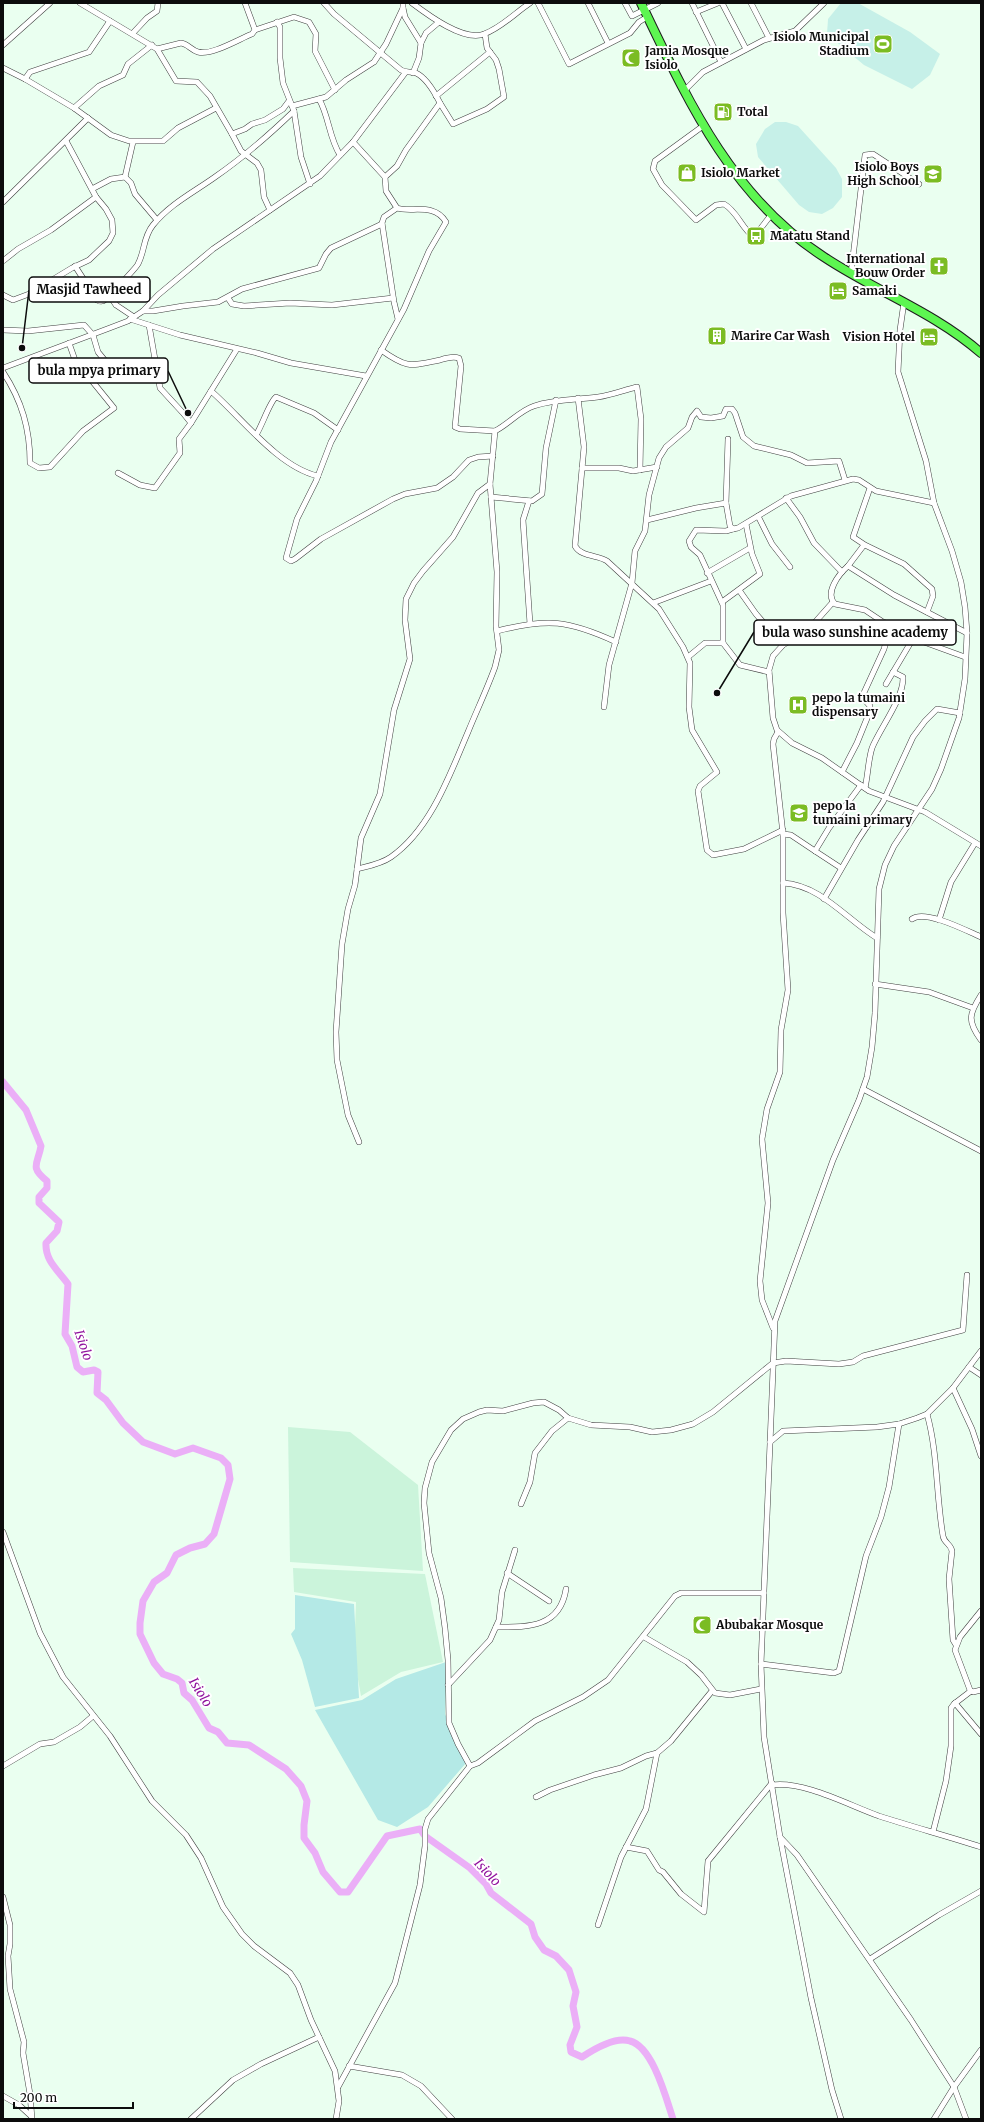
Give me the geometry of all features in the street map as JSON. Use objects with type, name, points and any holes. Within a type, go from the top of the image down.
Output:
[{"type":"highway","points":[[644,10],[703,126],[735,175],[771,215],[815,251],[851,274],[937,321],[981,353]]},
{"type":"street","points":[[3,45],[50,3]]},
{"type":"street","points":[[80,3],[133,33],[157,49],[174,80],[178,82],[197,82],[210,96],[244,154],[257,163],[261,170],[264,197],[270,210]]},
{"type":"street","points":[[133,33],[147,18],[157,11],[158,3]]},
{"type":"street","points":[[245,3],[255,30]]},
{"type":"street","points":[[324,3],[334,14],[405,72],[413,73],[424,81],[436,96],[453,124],[487,109],[504,97],[499,69],[487,48],[485,34]]},
{"type":"street","points":[[412,3],[449,28],[479,36],[485,34],[530,3]]},
{"type":"street","points":[[538,3],[568,64],[630,33],[639,22],[644,10]]},
{"type":"street","points":[[588,3],[608,43]]},
{"type":"street","points":[[625,3],[632,16],[657,3]]},
{"type":"street","points":[[692,3],[721,62]]},
{"type":"street","points":[[696,12],[718,3]]},
{"type":"street","points":[[722,3],[746,49]]},
{"type":"street","points":[[752,3],[769,38]]},
{"type":"street","points":[[685,90],[701,73],[721,62],[769,38],[784,36],[795,31],[824,3]]},
{"type":"street","points":[[232,134],[245,129],[252,124],[265,120],[283,109],[326,97],[346,80],[370,65],[381,53],[403,6]]},
{"type":"street","points":[[403,6],[405,17],[421,43]]},
{"type":"street","points":[[157,49],[181,43],[197,52],[206,52],[229,45],[252,34],[255,30],[294,17],[305,20],[311,24],[316,34],[315,51],[335,90]]},
{"type":"street","points":[[25,79],[30,72],[89,52],[110,21]]},
{"type":"street","points":[[277,22],[280,25],[283,83],[292,106],[301,157],[310,184]]},
{"type":"street","points":[[413,73],[419,58],[421,43],[426,33],[439,22]]},
{"type":"street","points":[[74,108],[99,86],[123,75],[128,64],[152,45]]},
{"type":"street","points":[[436,96],[490,52]]},
{"type":"street","points":[[3,68],[25,79],[74,108],[116,138],[133,142],[163,141],[178,128],[216,108]]},
{"type":"street","points":[[3,368],[93,335],[132,318],[143,311],[158,296],[213,249],[310,184],[353,142],[405,72]]},
{"type":"street","points":[[319,99],[332,131],[332,138],[340,155]]},
{"type":"street","points":[[385,177],[397,166],[406,150],[440,103]]},
{"type":"street","points":[[76,266],[97,300],[103,301],[110,296],[117,286],[135,270],[143,254],[146,236],[157,220],[193,190],[216,177],[280,126],[292,106]]},
{"type":"street","points":[[3,202],[88,118]]},
{"type":"street","points":[[703,126],[655,161],[653,169],[659,181],[696,220],[716,205],[724,204],[732,210],[744,228],[754,237],[771,215]]},
{"type":"street","points":[[3,294],[13,300],[29,294],[89,260],[109,241],[113,233],[112,220],[106,209],[96,197],[66,141]]},
{"type":"street","points":[[125,177],[133,142]]},
{"type":"street","points":[[353,142],[385,177],[386,191],[397,208]]},
{"type":"street","points":[[851,274],[865,155],[873,154],[919,184]]},
{"type":"street","points":[[125,177],[131,183],[135,194],[157,220]]},
{"type":"street","points":[[92,189],[111,179],[125,177]]},
{"type":"street","points":[[3,261],[18,249],[51,230],[96,197]]},
{"type":"street","points":[[398,319],[393,298],[382,224],[384,217],[397,208],[426,210],[440,216],[446,222],[429,251],[398,319],[328,449],[318,476],[297,519],[286,558],[289,560],[297,558],[321,539],[397,497],[436,488],[453,477],[469,460],[478,457],[493,456]]},
{"type":"street","points":[[143,311],[218,302],[228,298],[242,289],[319,268],[324,256],[331,248],[382,224]]},
{"type":"street","points":[[110,296],[116,305],[132,318],[149,326],[292,363],[366,376]]},
{"type":"street","points":[[228,298],[232,304],[244,306],[278,303],[332,305],[393,298]]},
{"type":"street","points":[[841,2119],[832,2090],[811,1998],[780,1837],[764,1737],[761,1664],[774,1328],[778,1310],[833,1160],[863,1090],[872,1046],[879,889],[885,865],[894,846],[932,788],[941,769],[960,713],[965,679],[965,607],[959,574],[934,503],[926,461],[898,372],[901,320],[904,302]]},
{"type":"street","points":[[3,330],[28,331],[84,325],[93,335],[98,352],[107,363]]},
{"type":"street","points":[[149,326],[159,385],[191,424]]},
{"type":"street","points":[[3,372],[24,414],[30,441],[30,463],[39,468],[50,466],[83,431],[114,408],[75,360],[69,343]]},
{"type":"street","points":[[118,474],[140,485],[155,488],[180,453],[179,439],[191,424],[237,349]]},
{"type":"street","points":[[381,350],[398,361],[415,366],[443,359],[459,358],[461,363],[455,427],[460,429],[495,431],[524,410],[556,400],[598,397],[637,387],[641,419],[640,470]]},
{"type":"street","points":[[212,391],[256,435],[293,466],[318,476]]},
{"type":"street","points":[[256,435],[266,418],[273,400],[278,397],[314,413],[338,430]]},
{"type":"street","points":[[578,398],[584,441],[575,541],[576,549],[582,553],[604,559],[653,603],[668,621],[688,657],[690,668],[689,707],[692,730],[717,770],[716,773],[703,784],[698,791],[707,850],[713,855],[736,852],[783,832],[791,835],[841,868]]},
{"type":"street","points":[[491,497],[529,501],[538,499],[543,492],[546,448],[556,400]]},
{"type":"street","points":[[604,707],[608,665],[616,642],[632,583],[635,551],[644,535],[649,495],[657,467],[662,451],[688,428],[694,413],[697,411],[704,418],[719,418],[724,415],[726,409],[734,411],[743,437],[754,446],[791,455],[805,463],[838,461],[845,480]]},
{"type":"street","points":[[357,869],[382,863],[398,852],[411,838],[441,797],[495,667],[499,650],[497,631],[497,572],[490,484],[495,431]]},
{"type":"street","points":[[728,439],[726,503],[729,523],[733,529]]},
{"type":"street","points":[[582,468],[618,468],[631,471],[657,467]]},
{"type":"street","points":[[769,672],[740,665],[723,643],[722,602],[707,573],[699,553],[689,543],[692,535],[698,529],[726,531],[738,528],[786,498],[845,480],[857,479],[876,491],[934,503]]},
{"type":"street","points":[[359,1142],[348,1115],[339,1076],[336,1037],[344,927],[357,869],[361,838],[383,786],[394,710],[410,659],[405,620],[406,600],[423,571],[453,537],[478,493],[490,484]]},
{"type":"street","points":[[870,488],[853,535],[855,540],[904,564],[932,589],[933,596],[927,612]]},
{"type":"street","points":[[786,498],[800,517],[814,543],[842,572]]},
{"type":"street","points":[[529,501],[523,520],[530,624]]},
{"type":"street","points":[[646,520],[696,508],[726,503]]},
{"type":"street","points":[[758,516],[772,544],[790,567]]},
{"type":"street","points":[[722,602],[760,574],[750,548],[746,524]]},
{"type":"street","points":[[833,602],[831,592],[842,572],[864,545]]},
{"type":"street","points":[[707,573],[750,548]]},
{"type":"street","points":[[848,566],[894,596],[966,633]]},
{"type":"street","points":[[653,603],[711,581]]},
{"type":"street","points":[[739,590],[756,614],[783,645]]},
{"type":"street","points":[[833,602],[866,610],[883,622],[902,628],[914,637],[965,657]]},
{"type":"street","points":[[833,602],[809,628],[783,645],[773,654],[769,666],[769,672],[773,718],[778,732],[792,743],[822,758],[863,787],[912,808],[918,809],[981,846]]},
{"type":"street","points":[[497,631],[530,624],[563,622],[616,642]]},
{"type":"street","points":[[842,772],[857,744],[870,711],[870,706],[862,697],[884,649],[892,625]]},
{"type":"street","points":[[886,684],[914,637]]},
{"type":"street","points":[[688,657],[705,643],[723,643]]},
{"type":"street","points":[[815,851],[829,828],[863,787],[873,746],[893,707],[903,683],[902,676],[893,672]]},
{"type":"street","points":[[824,899],[841,868],[886,797],[911,740],[928,716],[938,708],[960,713]]},
{"type":"street","points":[[774,1328],[762,1300],[760,1281],[768,1203],[762,1139],[767,1109],[780,1072],[782,1026],[787,998],[783,884],[783,832],[773,744],[778,732]]},
{"type":"street","points":[[939,920],[951,882],[975,843]]},
{"type":"street","points":[[783,884],[802,888],[824,899],[849,919],[877,938]]},
{"type":"street","points":[[912,919],[919,916],[952,923],[981,938]]},
{"type":"street","points":[[875,984],[933,992],[948,1000],[972,1008]]},
{"type":"street","points":[[981,995],[972,1008],[971,1020],[981,1040]]},
{"type":"street","points":[[863,1090],[981,1151]]},
{"type":"street","points":[[470,1766],[458,1744],[449,1722],[448,1660],[443,1609],[438,1584],[429,1553],[424,1503],[425,1488],[435,1455],[458,1422],[479,1412],[488,1410],[503,1411],[533,1403],[544,1402],[559,1410],[568,1418],[591,1425],[630,1427],[652,1432],[679,1429],[693,1424],[724,1405],[773,1362],[849,1363],[863,1356],[963,1330],[968,1275]]},
{"type":"street","points":[[770,1442],[783,1431],[850,1429],[899,1424],[926,1414],[953,1388],[981,1351]]},
{"type":"street","points":[[969,1367],[981,1375]]},
{"type":"street","points":[[953,1388],[972,1429],[981,1456]]},
{"type":"street","points":[[926,1414],[940,1497],[943,1538],[950,1545],[952,1551],[949,1580],[953,1640],[956,1645]]},
{"type":"street","points":[[521,1504],[530,1482],[535,1452],[552,1431],[568,1418]]},
{"type":"street","points":[[761,1664],[834,1673],[839,1671],[866,1556],[881,1517],[889,1487],[899,1424]]},
{"type":"street","points":[[3,1532],[48,1652],[63,1677],[118,1749],[152,1801],[186,1835],[201,1858],[223,1907],[242,1934],[254,1946],[293,1976],[334,2071],[338,2087],[339,2101],[336,2119]]},
{"type":"street","points":[[448,1685],[490,1640],[499,1620],[502,1592],[514,1550]]},
{"type":"street","points":[[507,1573],[549,1601]]},
{"type":"street","points":[[496,1627],[526,1627],[543,1623],[556,1614],[564,1600],[566,1589]]},
{"type":"street","points":[[338,2087],[390,1994],[401,1966],[420,1885],[425,1846],[424,1829],[428,1819],[470,1766],[478,1763],[535,1721],[597,1688],[608,1680],[644,1637],[672,1599],[681,1593],[764,1593]]},
{"type":"street","points":[[971,1691],[954,1650],[960,1637],[981,1611]]},
{"type":"street","points":[[644,1637],[687,1662],[701,1675],[712,1691],[730,1695],[761,1689]]},
{"type":"street","points":[[933,1832],[946,1781],[951,1746],[951,1708],[955,1703],[971,1691],[981,1690]]},
{"type":"street","points":[[536,1797],[550,1790],[594,1774],[616,1770],[646,1756],[657,1753],[671,1741],[712,1691]]},
{"type":"street","points":[[955,1703],[981,1734]]},
{"type":"street","points":[[4,1767],[40,1744],[54,1742],[80,1727],[93,1716]]},
{"type":"street","points":[[598,1924],[611,1884],[626,1847],[646,1809],[657,1753]]},
{"type":"street","points":[[772,1784],[784,1784],[800,1788],[981,1847]]},
{"type":"street","points":[[626,1847],[646,1851],[659,1870],[663,1872],[681,1894],[704,1912],[708,1861],[772,1784]]},
{"type":"street","points":[[780,1837],[797,1855],[870,1959],[954,2087],[966,2119]]},
{"type":"street","points":[[870,1959],[939,1915],[981,1891]]},
{"type":"street","points":[[3,1897],[10,1925],[10,1944],[5,1958],[10,1989],[24,2042],[23,2053],[30,2094],[32,2118]]},
{"type":"street","points":[[191,2119],[233,2080],[261,2064],[319,2038]]},
{"type":"street","points":[[934,2119],[954,2087],[981,2050]]},
{"type":"street","points":[[349,2066],[402,2075],[421,2086],[452,2119]]},
{"type":"street","points":[[3,2096],[19,2105],[28,2112],[32,2118]]},
{"type":"green space","points":[[288,1427],[350,1432],[418,1485],[423,1571],[290,1562]]},
{"type":"green space","points":[[293,1568],[425,1574],[443,1662],[401,1672],[361,1696],[354,1657],[356,1602],[294,1592]]},
{"type":"shaded area","name":"Isiolo Municipal Stadium","points":[[841,3],[858,3],[910,32],[940,54],[930,75],[912,89],[864,65],[827,34],[828,19]]},
{"type":"shaded area","points":[[775,122],[786,122],[798,126],[836,168],[842,179],[842,197],[833,208],[822,214],[809,212],[799,205],[758,157],[756,144],[765,129]]},
{"type":"shaded area","points":[[295,1595],[354,1604],[359,1698],[315,1707],[302,1660],[291,1634],[295,1629]]},
{"type":"shaded area","points":[[446,1662],[445,1714],[466,1763],[428,1807],[397,1827],[378,1820],[315,1710],[362,1700],[396,1679]]},
{"type":"waterway","name":"Isiolo","points":[[3,1082],[26,1110],[41,1146],[36,1169],[47,1181],[47,1188],[39,1197],[39,1203],[59,1222],[57,1231],[46,1243],[46,1249],[53,1265],[68,1284],[65,1334],[72,1346],[77,1367],[83,1372],[94,1370],[98,1372],[97,1393],[106,1400],[123,1423],[143,1442],[175,1454],[193,1448],[221,1458],[228,1465],[230,1479],[214,1534],[205,1544],[190,1548],[176,1555],[167,1573],[154,1582],[143,1601],[140,1634],[154,1663],[163,1674],[177,1679],[182,1683],[184,1693],[192,1700],[209,1728],[218,1732],[227,1743],[249,1745],[286,1769],[301,1786],[307,1801],[304,1838],[315,1853],[323,1872],[340,1892],[348,1892],[387,1836],[420,1829],[425,1836],[470,1868],[486,1884],[491,1893],[531,1924],[535,1937],[544,1950],[556,1956],[569,1970],[576,1992],[573,2006],[577,2027],[570,2045],[571,2052],[582,2057],[592,2050],[618,2040],[630,2041],[638,2045],[652,2063],[658,2074],[673,2119]]},
{"type":"place","name":"Isiolo Municipal Stadium","points":[[883,44]]},
{"type":"place","name":"Jamia Mosque Isiolo","points":[[631,58]]},
{"type":"place","name":"Total","points":[[723,112]]},
{"type":"place","name":"Isiolo Market","points":[[687,173]]},
{"type":"place","name":"Isiolo Boys High School","points":[[933,174]]},
{"type":"place","name":"Matatu Stand","points":[[756,236]]},
{"type":"place","name":"International Bouw Order","points":[[939,266]]},
{"type":"place","name":"Samaki","points":[[838,291]]},
{"type":"place","name":"Marire Car Wash","points":[[717,336]]},
{"type":"place","name":"Vision Hotel","points":[[929,337]]},
{"type":"place","name":"Masjid Tawheed","points":[[22,348]]},
{"type":"place","name":"bula mpya primary","points":[[188,413]]},
{"type":"place","name":"bula waso sunshine academy","points":[[717,693]]},
{"type":"place","name":"pepo la tumaini dispensary","points":[[798,705]]},
{"type":"place","name":"pepo la tumaini primary","points":[[799,813]]},
{"type":"place","name":"Abubakar Mosque","points":[[702,1625]]}]
